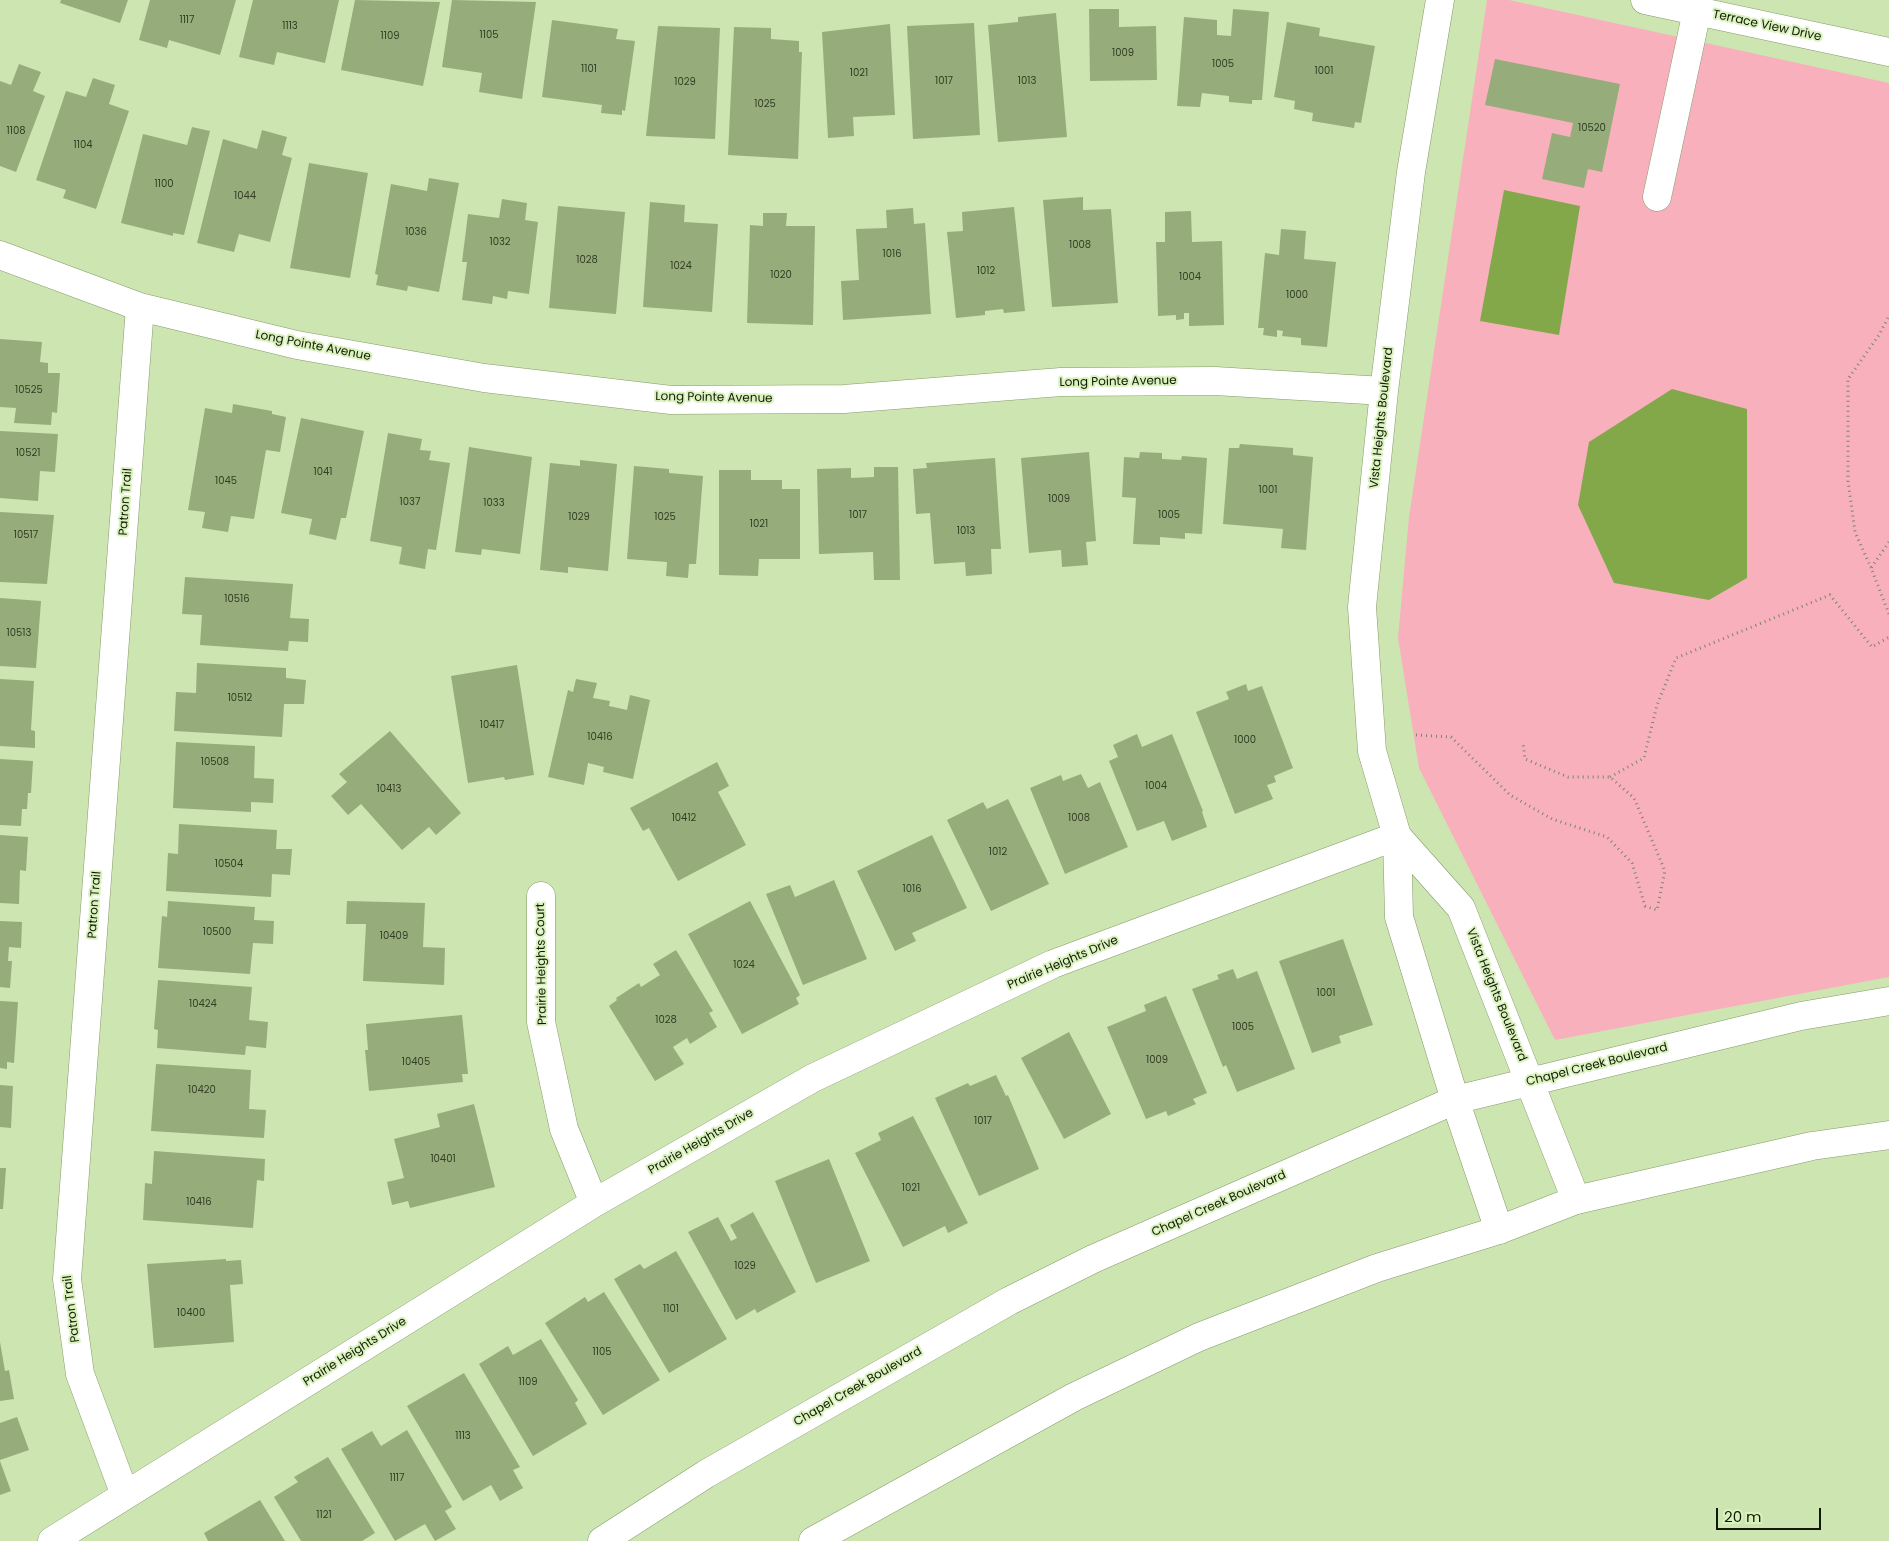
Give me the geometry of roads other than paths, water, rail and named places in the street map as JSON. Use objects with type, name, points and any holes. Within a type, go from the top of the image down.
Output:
[{"type":"street","name":"Vista Heights Boulevard","points":[[1440,0],[1411,172],[1384,391],[1362,607],[1372,751],[1396,836],[1399,917],[1455,1100],[1499,1230]]},
{"type":"street","name":"Terrace View Drive","points":[[1645,0],[1889,52]]},
{"type":"street","points":[[1657,197],[1697,11]]},
{"type":"street","name":"Long Pointe Avenue","points":[[0,255],[140,307],[297,345],[484,378],[670,400],[844,398],[1070,382],[1216,381],[1384,391]]},
{"type":"street","name":"Patron Trail","points":[[125,1495],[80,1374],[67,1279],[140,307]]},
{"type":"street","name":"Vista Heights Boulevard","points":[[1396,836],[1461,908],[1531,1081],[1576,1200]]},
{"type":"street","name":"Prairie Heights Drive","points":[[52,1541],[594,1203],[813,1078],[1053,964],[1396,836]]},
{"type":"street","name":"Prairie Heights Court","points":[[542,896],[541,1022],[564,1130],[594,1203]]},
{"type":"street","name":"Chapel Creek Boulevard","points":[[602,1541],[706,1474],[1009,1301],[1093,1259],[1455,1100],[1801,1016],[1889,1001]]},
{"type":"street","points":[[813,1541],[1074,1397],[1199,1337],[1377,1268],[1499,1230],[1576,1200],[1812,1146],[1889,1135]]}]
